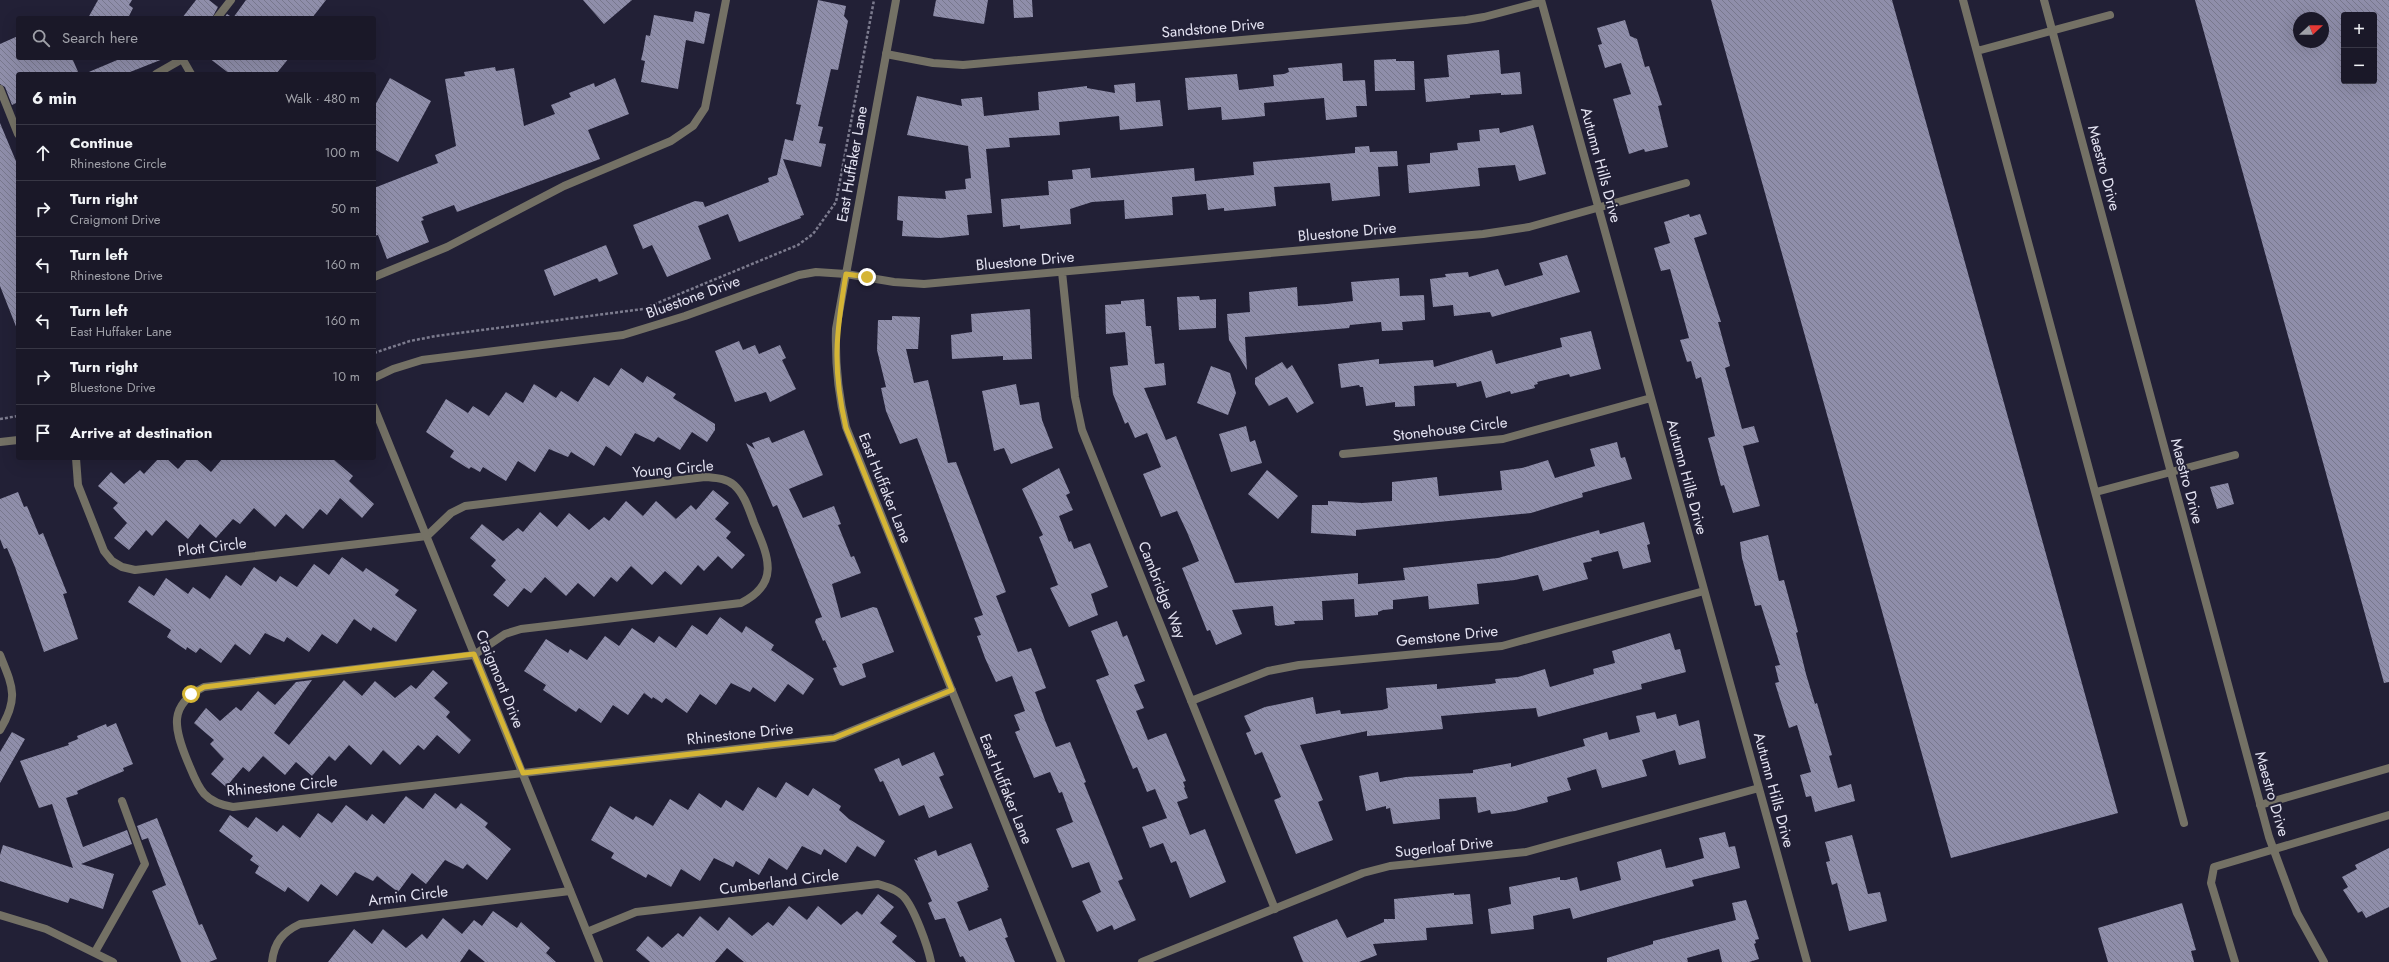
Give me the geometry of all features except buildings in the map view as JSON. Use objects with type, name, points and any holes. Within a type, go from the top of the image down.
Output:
[{"type":"street","points":[[219,16],[231,0]]},
{"type":"street","points":[[376,276],[447,247],[564,186],[671,141],[693,126],[705,108],[726,0]]},
{"type":"street","name":"East Huffaker Lane","points":[[896,0],[836,329],[835,362],[838,395],[846,428],[1061,962]]},
{"type":"street","points":[[1963,0],[1978,51],[2184,824]]},
{"type":"street","name":"Maestro Drive","points":[[2044,0],[2260,805],[2273,850],[2297,913],[2321,961]]},
{"type":"street","name":"Sandstone Drive","points":[[886,54],[933,63],[963,65],[1466,20],[1484,17],[1541,1]]},
{"type":"street","name":"Autumn Hills Drive","points":[[1541,1],[1807,962]]},
{"type":"street","points":[[1978,51],[2110,15]]},
{"type":"street","points":[[160,72],[181,60]]},
{"type":"street","points":[[184,60],[190,72]]},
{"type":"street","points":[[0,89],[16,129]]},
{"type":"street","name":"Bluestone Drive","points":[[376,377],[393,369],[422,360],[623,335],[684,316],[788,278],[816,272],[846,274],[894,282],[924,284],[1483,234],[1529,226],[1686,183]]},
{"type":"street","name":"Cambridge Way","points":[[1062,272],[1074,397],[1082,430],[1275,909]]},
{"type":"street","name":"Stonehouse Circle","points":[[1343,454],[1503,438],[1651,398]]},
{"type":"street","name":"Craigmont Drive","points":[[376,412],[599,962]]},
{"type":"street","points":[[0,442],[16,440]]},
{"type":"street","points":[[2096,492],[2235,455]]},
{"type":"street","name":"Plott Circle","points":[[76,460],[78,485],[104,551],[112,560],[122,567],[135,570],[426,536]]},
{"type":"street","name":"Young Circle","points":[[426,536],[451,513],[465,506],[705,477],[719,478],[733,484],[742,493],[768,558],[768,572],[763,586],[754,596],[741,603],[521,629],[505,634],[474,654]]},
{"type":"street","name":"Gemstone Drive","points":[[1191,701],[1268,671],[1299,665],[1502,646],[1704,591]]},
{"type":"street","points":[[0,654],[13,687],[13,700],[10,714],[0,730]]},
{"type":"street","name":"Rhinestone Circle","points":[[474,654],[204,687],[191,694],[182,704],[177,716],[176,730],[178,739],[199,788],[208,798],[219,805],[233,807],[523,773]]},
{"type":"street","name":"Rhinestone Drive","points":[[523,773],[834,738],[952,690]]},
{"type":"street","points":[[2260,805],[2389,768]]},
{"type":"street","name":"Sugerloaf Drive","points":[[1142,962],[1363,873],[1390,866],[1526,852],[1759,788]]},
{"type":"street","points":[[95,952],[145,864],[122,801]]},
{"type":"street","points":[[2235,962],[2211,883],[2214,867],[2389,815]]},
{"type":"street","name":"Cumberland Circle","points":[[587,932],[636,912],[878,884],[892,888],[903,896],[910,907],[931,962]]},
{"type":"street","name":"Armin Circle","points":[[272,962],[273,952],[278,940],[288,930],[300,924],[570,891]]},
{"type":"street","points":[[0,916],[46,928],[113,962]]},
{"type":"path","points":[[376,352],[410,341],[436,336],[643,309],[798,245],[813,234],[836,202],[874,0]]},
{"type":"path","points":[[0,419],[16,416]]},
{"type":"route","points":[[191,694],[204,687],[474,654],[523,773],[834,738],[952,690],[846,428],[838,395],[835,362],[836,329],[846,274],[867,277]]}]
